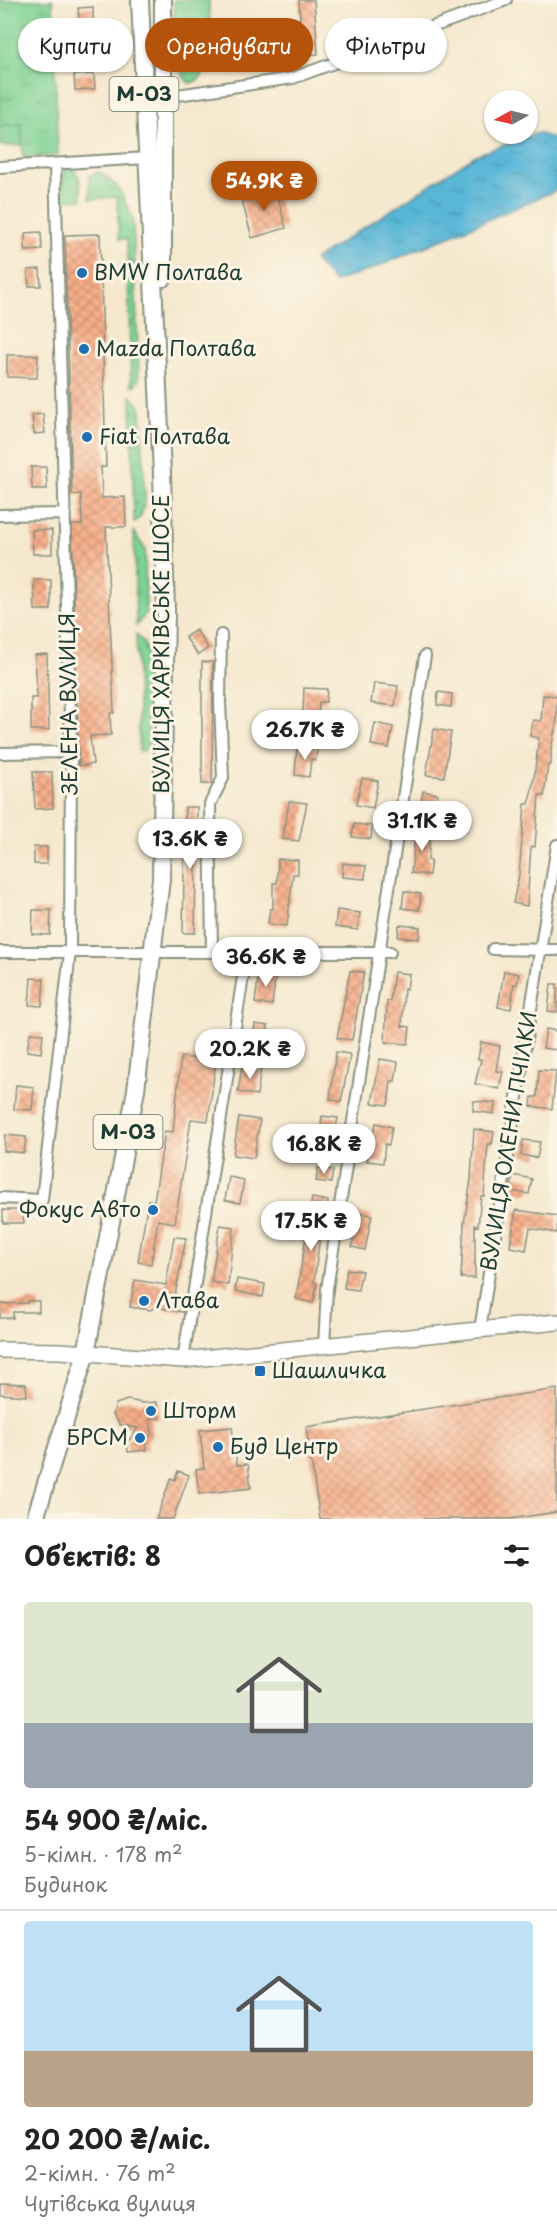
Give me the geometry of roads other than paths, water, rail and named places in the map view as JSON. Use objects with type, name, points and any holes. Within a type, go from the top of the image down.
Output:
[{"type":"highway","name":"ВУЛИЦЯ ХАРКІВСЬКЕ ШОСЕ","points":[[35,1519],[86,1353],[136,1090],[155,951],[161,879],[166,622],[155,157],[140,0]]},
{"type":"highway","name":"ВУЛИЦЯ ХАРКІВСЬКЕ ШОСЕ","points":[[155,157],[164,97],[163,0]]},
{"type":"main road","points":[[0,1350],[183,1360],[557,1322]]},
{"type":"street","points":[[164,97],[293,78],[506,0]]},
{"type":"street","points":[[0,167],[155,157]]},
{"type":"street","name":"ЗЕЛЕНА ВУЛИЦЯ","points":[[0,1198],[42,1200],[70,952],[72,752],[54,164]]},
{"type":"street","points":[[0,514],[65,514]]},
{"type":"street","points":[[213,951],[210,804],[224,778],[220,701],[221,635]]},
{"type":"street","points":[[324,1346],[327,1289],[385,952],[425,656]]},
{"type":"street","points":[[0,753],[72,752]]},
{"type":"street","name":"ВУЛИЦЯ ОЛЕНИ ПЧІЛКИ","points":[[480,1330],[557,845]]},
{"type":"street","points":[[493,949],[557,950]]},
{"type":"street","points":[[183,1360],[247,951]]},
{"type":"street","points":[[0,952],[385,952]]},
{"type":"water","points":[[538,133],[557,140],[557,190],[370,270],[334,282],[314,260],[476,155],[507,144],[538,144]]},
{"type":"place","name":"BMW Полтава","points":[[82,273]]},
{"type":"place","name":"Mazda Полтава","points":[[84,349]]},
{"type":"place","name":"Fiat Полтава","points":[[87,437]]},
{"type":"place","name":"Фокус Авто","points":[[153,1210]]},
{"type":"place","name":"Лтава","points":[[144,1301]]},
{"type":"place","name":"Шашличка","points":[[260,1371]]},
{"type":"place","name":"Шторм","points":[[151,1411]]},
{"type":"place","name":"БРСМ","points":[[140,1438]]},
{"type":"place","name":"Буд Центр","points":[[218,1447]]}]
